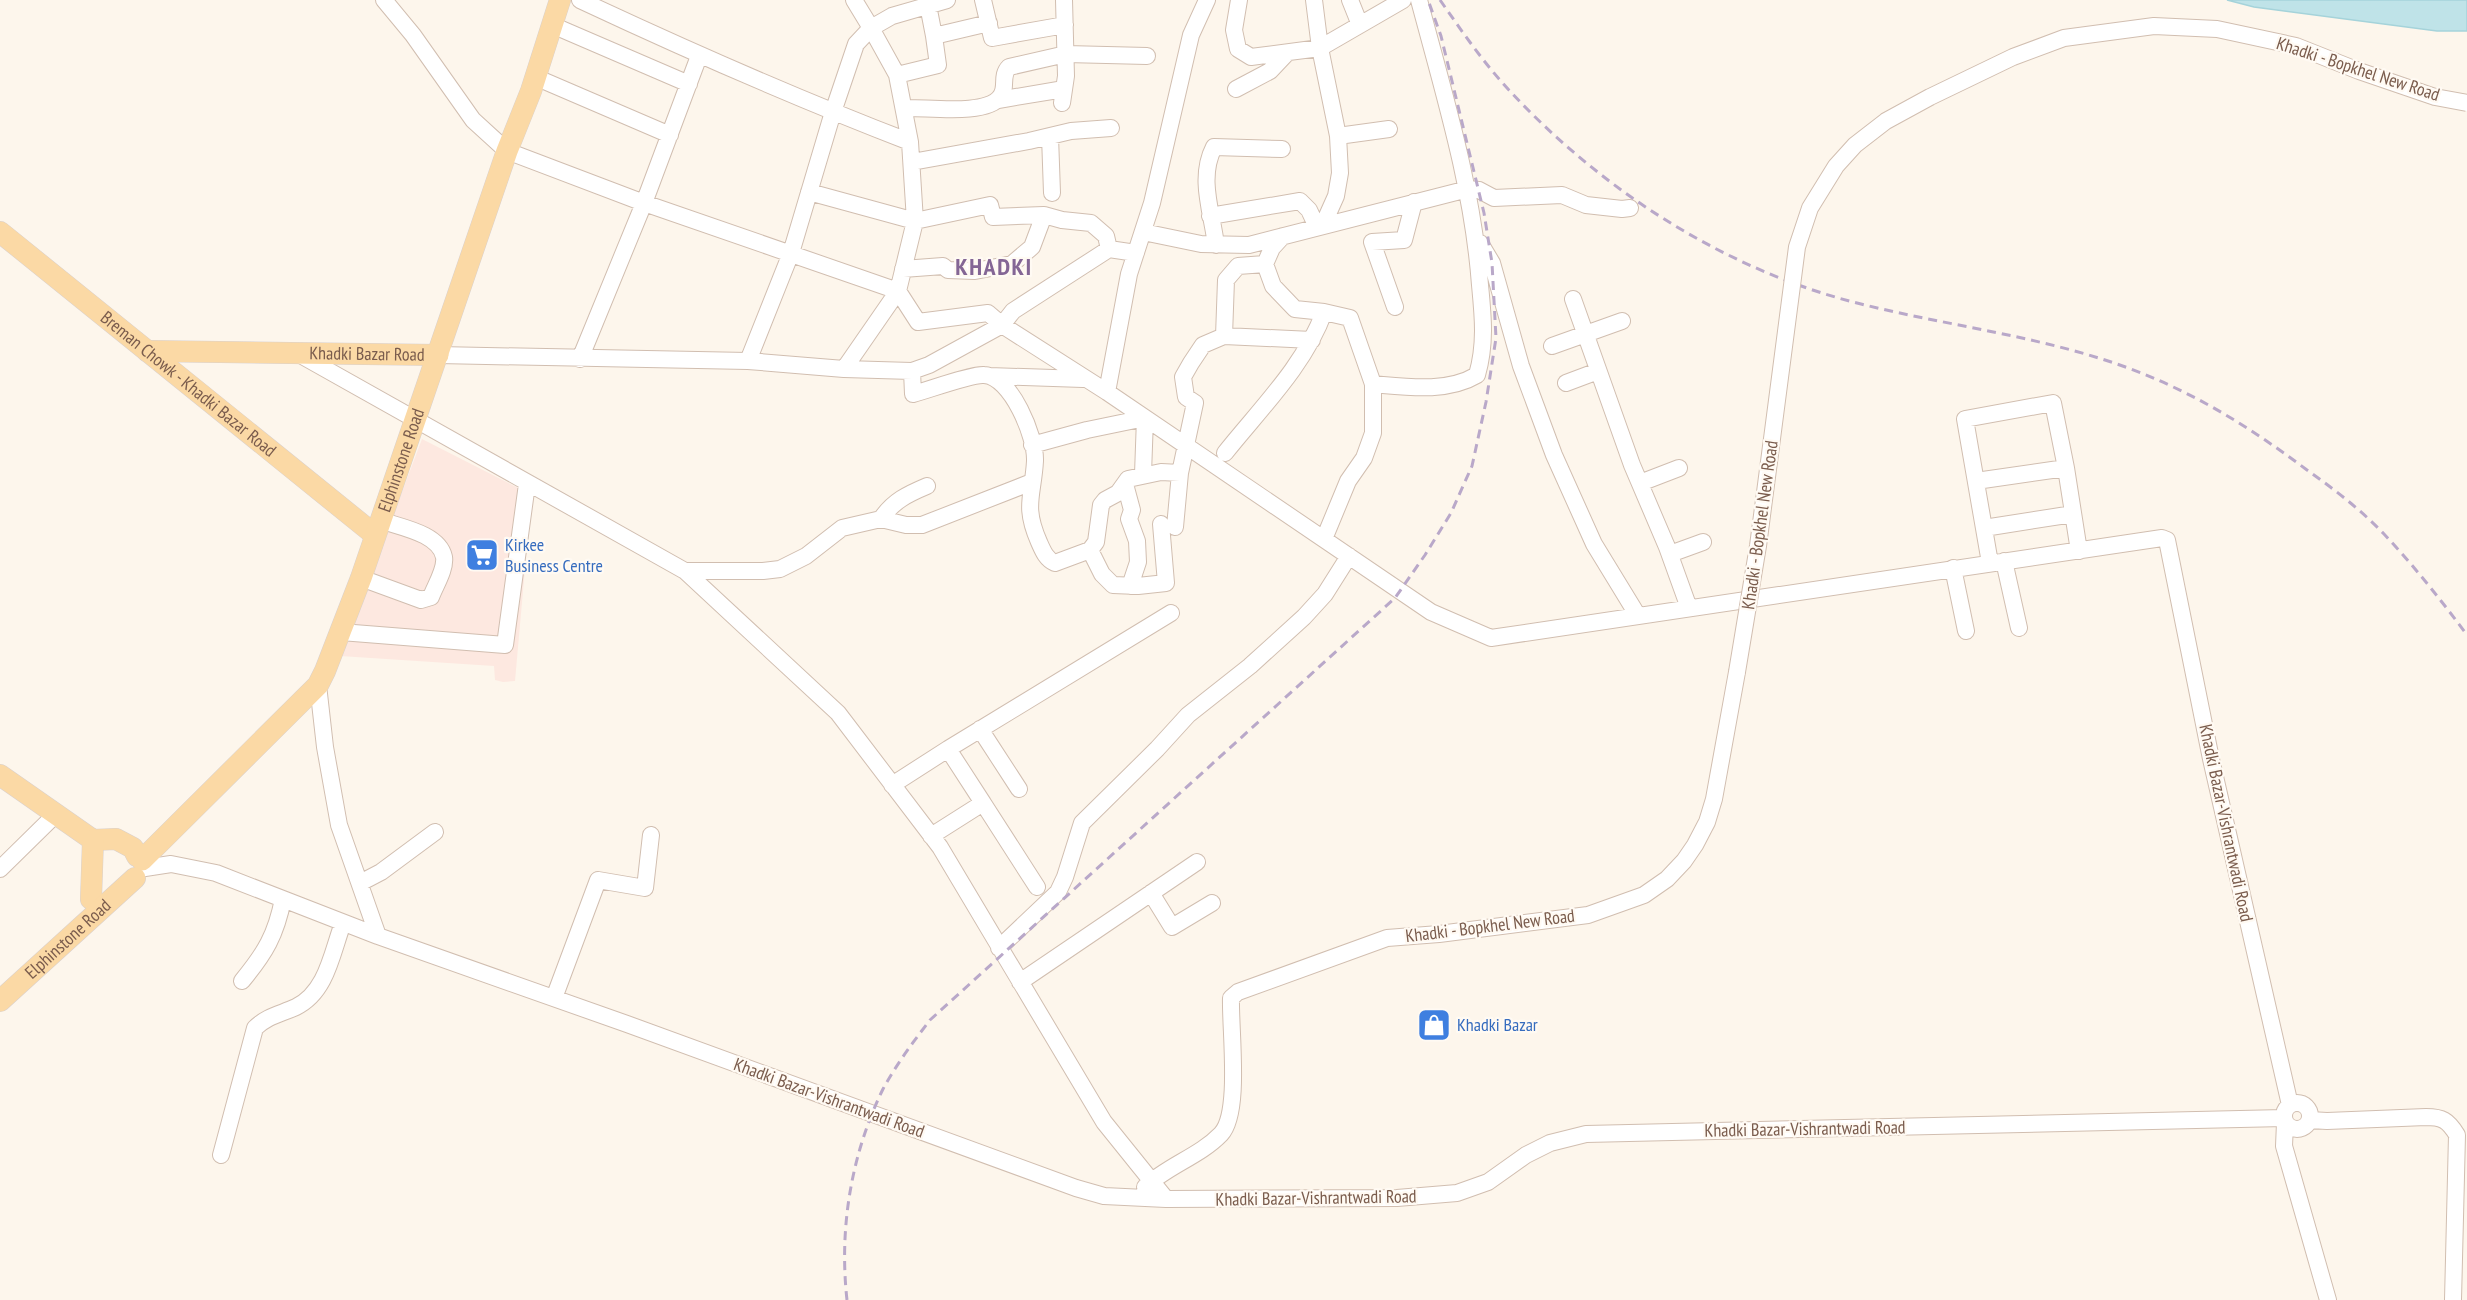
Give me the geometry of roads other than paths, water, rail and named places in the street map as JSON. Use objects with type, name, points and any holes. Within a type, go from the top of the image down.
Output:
[{"type":"main road","name":"Elphinstone Road","points":[[0,1001],[318,685],[361,578],[507,151],[536,77],[560,0]]},
{"type":"main road","name":"Breman Chowk - Khadki Bazar Road","points":[[0,232],[147,351],[378,528]]},
{"type":"main road","name":"Khadki Bazar Road","points":[[147,351],[438,355]]},
{"type":"main road","points":[[0,775],[55,815],[98,840],[116,839],[133,848],[135,865],[91,899],[0,987]]},
{"type":"main road","points":[[91,899],[98,840]]},
{"type":"street","points":[[384,0],[413,35],[473,120],[507,151],[644,203],[898,291],[918,322],[988,313],[1002,325],[1107,392],[1431,612],[1491,638],[1953,568],[1997,562],[2079,551],[2053,403],[1965,418],[1984,528],[1997,562],[2019,628]]},
{"type":"street","points":[[580,0],[699,56],[833,112],[910,141]]},
{"type":"street","points":[[844,369],[898,291],[915,221],[910,141],[897,75],[854,0]]},
{"type":"street","points":[[748,361],[791,253],[856,44],[861,36],[871,28],[892,16],[946,0]]},
{"type":"street","points":[[983,0],[992,38],[1065,25]]},
{"type":"street","points":[[903,108],[973,109],[999,100],[1063,96],[1066,54],[1064,0]]},
{"type":"street","points":[[1107,392],[1129,274],[1152,203],[1191,36],[1207,0]]},
{"type":"street","points":[[1239,0],[1234,30],[1238,49],[1251,57],[1320,48],[1403,0]]},
{"type":"street","points":[[1314,0],[1320,48],[1338,136],[1340,173],[1336,196],[1320,226]]},
{"type":"street","points":[[1350,0],[1360,25]]},
{"type":"street","points":[[1374,384],[1438,387],[1470,380],[1477,375],[1484,336],[1475,233],[1468,189],[1419,0]]},
{"type":"street","points":[[897,75],[938,65],[928,5]]},
{"type":"street","points":[[934,36],[988,23]]},
{"type":"street","points":[[552,26],[689,84]]},
{"type":"street","name":"Khadki - Bopkhel New Road","points":[[1134,1198],[1152,1180],[1221,1135],[1230,1122],[1233,1070],[1231,998],[1238,992],[1387,938],[1439,934],[1588,915],[1644,895],[1666,879],[1695,845],[1707,822],[1714,799],[1757,557],[1797,247],[1810,208],[1836,166],[1855,145],[1886,121],[2013,57],[2064,39],[2154,26],[2217,29],[2296,46],[2435,97],[2467,103]]},
{"type":"street","points":[[1236,89],[1270,71],[1287,53]]},
{"type":"street","points":[[999,100],[1004,92],[1003,76],[1009,67],[1066,54],[1147,57]]},
{"type":"street","points":[[580,359],[644,203],[699,56]]},
{"type":"street","points":[[536,77],[670,135]]},
{"type":"street","points":[[912,162],[1071,130],[1111,128]]},
{"type":"street","points":[[1338,136],[1389,129]]},
{"type":"street","points":[[1050,136],[1052,193]]},
{"type":"street","points":[[1216,245],[1207,199],[1207,160],[1214,147],[1282,149]]},
{"type":"street","points":[[1143,232],[1201,244],[1249,245],[1468,189],[1479,190],[1494,198],[1562,195],[1586,205],[1630,208]]},
{"type":"street","points":[[809,192],[915,221],[990,205],[993,217],[1044,215],[1062,220],[1091,223],[1106,236],[1109,249]]},
{"type":"street","points":[[1210,216],[1300,201],[1320,226]]},
{"type":"street","points":[[1395,308],[1372,242],[1404,240],[1414,202]]},
{"type":"street","points":[[903,269],[943,266],[948,270],[975,271],[1012,264],[1032,247],[1044,215]]},
{"type":"street","points":[[1475,233],[1492,263],[1521,366],[1554,455],[1594,544],[1638,616]]},
{"type":"street","points":[[1283,236],[1272,248],[1265,264],[1273,286],[1295,309],[1350,318],[1374,384],[1372,433],[1364,458],[1348,481],[1324,539]]},
{"type":"street","points":[[438,355],[748,361],[844,369],[912,371],[929,365],[1002,325],[1013,311],[1109,249],[1136,253]]},
{"type":"street","points":[[1224,336],[1226,280],[1238,266],[1265,264]]},
{"type":"street","points":[[1573,299],[1640,483],[1670,554],[1689,608]]},
{"type":"street","points":[[1225,453],[1284,380],[1312,340],[1324,312]]},
{"type":"street","points":[[1552,346],[1622,321]]},
{"type":"street","points":[[1090,550],[1102,574],[1113,585],[1166,583],[1168,525],[1195,403],[1186,397],[1184,377],[1203,345],[1224,336],[1312,340]]},
{"type":"street","name":"Khadki Bazar Road","points":[[297,353],[685,572],[838,713],[931,836],[1104,1122],[1166,1199]]},
{"type":"street","points":[[912,371],[913,394],[982,374],[996,377],[1006,386],[1026,425],[1032,445],[1035,459],[1029,507],[1030,519],[1049,560],[1061,562],[1090,550],[1096,542],[1101,506],[1105,500],[1118,493],[1128,479],[1143,474],[1179,473]]},
{"type":"street","points":[[1566,383],[1598,371]]},
{"type":"street","points":[[988,376],[1087,379]]},
{"type":"street","points":[[1032,445],[1087,430],[1145,418]]},
{"type":"street","points":[[1143,474],[1145,418]]},
{"type":"street","points":[[1640,483],[1679,468]]},
{"type":"street","points":[[1976,482],[2066,468]]},
{"type":"street","points":[[685,572],[780,569],[806,556],[842,528],[881,519],[906,525],[922,525],[1032,482]]},
{"type":"street","points":[[341,632],[505,645],[528,484]]},
{"type":"street","points":[[1125,484],[1132,510],[1130,519],[1137,541],[1138,562],[1130,586]]},
{"type":"street","points":[[881,519],[888,509],[903,496],[927,486]]},
{"type":"street","points":[[1984,528],[2073,514]]},
{"type":"street","points":[[361,578],[421,600],[431,597],[441,571],[444,557],[436,543],[423,535],[378,528]]},
{"type":"street","name":"Khadki Bazar-Vishrantwadi Road","points":[[2079,551],[2162,538],[2168,540],[2211,759],[2287,1115],[2284,1146],[2328,1300]]},
{"type":"street","points":[[1670,554],[1703,542]]},
{"type":"street","points":[[999,948],[1058,892],[1082,823],[1188,715],[1250,666],[1294,627],[1325,594],[1349,556]]},
{"type":"street","points":[[1953,568],[1966,632]]},
{"type":"street","points":[[892,785],[1171,613]]},
{"type":"street","points":[[318,685],[325,747],[339,825],[378,936]]},
{"type":"street","points":[[980,729],[1019,789]]},
{"type":"street","points":[[948,749],[1037,887]]},
{"type":"street","points":[[931,836],[983,803]]},
{"type":"street","points":[[0,869],[55,815]]},
{"type":"street","points":[[360,883],[381,872],[435,832]]},
{"type":"street","points":[[554,999],[598,880],[645,888],[651,836]]},
{"type":"street","points":[[1020,982],[1197,861]]},
{"type":"street","name":"Khadki Bazar-Vishrantwadi Road","points":[[135,865],[171,864],[216,873],[378,936],[1076,1188],[1104,1196],[1166,1199],[1396,1198],[1457,1193],[1488,1182],[1526,1155],[1550,1143],[1586,1134],[2287,1115]]},
{"type":"street","points":[[1151,893],[1172,927],[1212,903]]},
{"type":"street","points":[[242,981],[271,943],[283,899]]},
{"type":"street","points":[[221,1155],[255,1028],[264,1019],[298,1006],[322,983],[343,923]]},
{"type":"street","points":[[2287,1115],[2289,1127],[2299,1130],[2308,1125],[2310,1120],[2441,1117],[2450,1124],[2457,1135],[2453,1300]]},
{"type":"water","points":[[2227,0],[2467,0],[2467,31],[2437,31],[2254,7]]},
{"type":"railway","points":[[847,1300],[846,1219],[855,1166],[883,1089],[893,1071],[930,1020],[1395,598],[1451,513],[1472,466],[1486,402],[1496,338],[1492,263],[1484,213],[1441,36],[1428,0]]},
{"type":"railway","points":[[1440,0],[1490,68],[1545,126],[1584,161],[1626,193],[1670,222],[1715,248],[1763,271],[1811,289],[1861,304],[2056,346],[2132,369],[2187,394],[2257,435],[2357,508],[2406,558],[2467,635]]},
{"type":"place","name":"Kirkee Business Centre","points":[[482,555]]},
{"type":"place","name":"Khadki Bazar","points":[[1434,1025]]},
{"type":"district","name":"KHADKI","points":[[994,267]]}]
